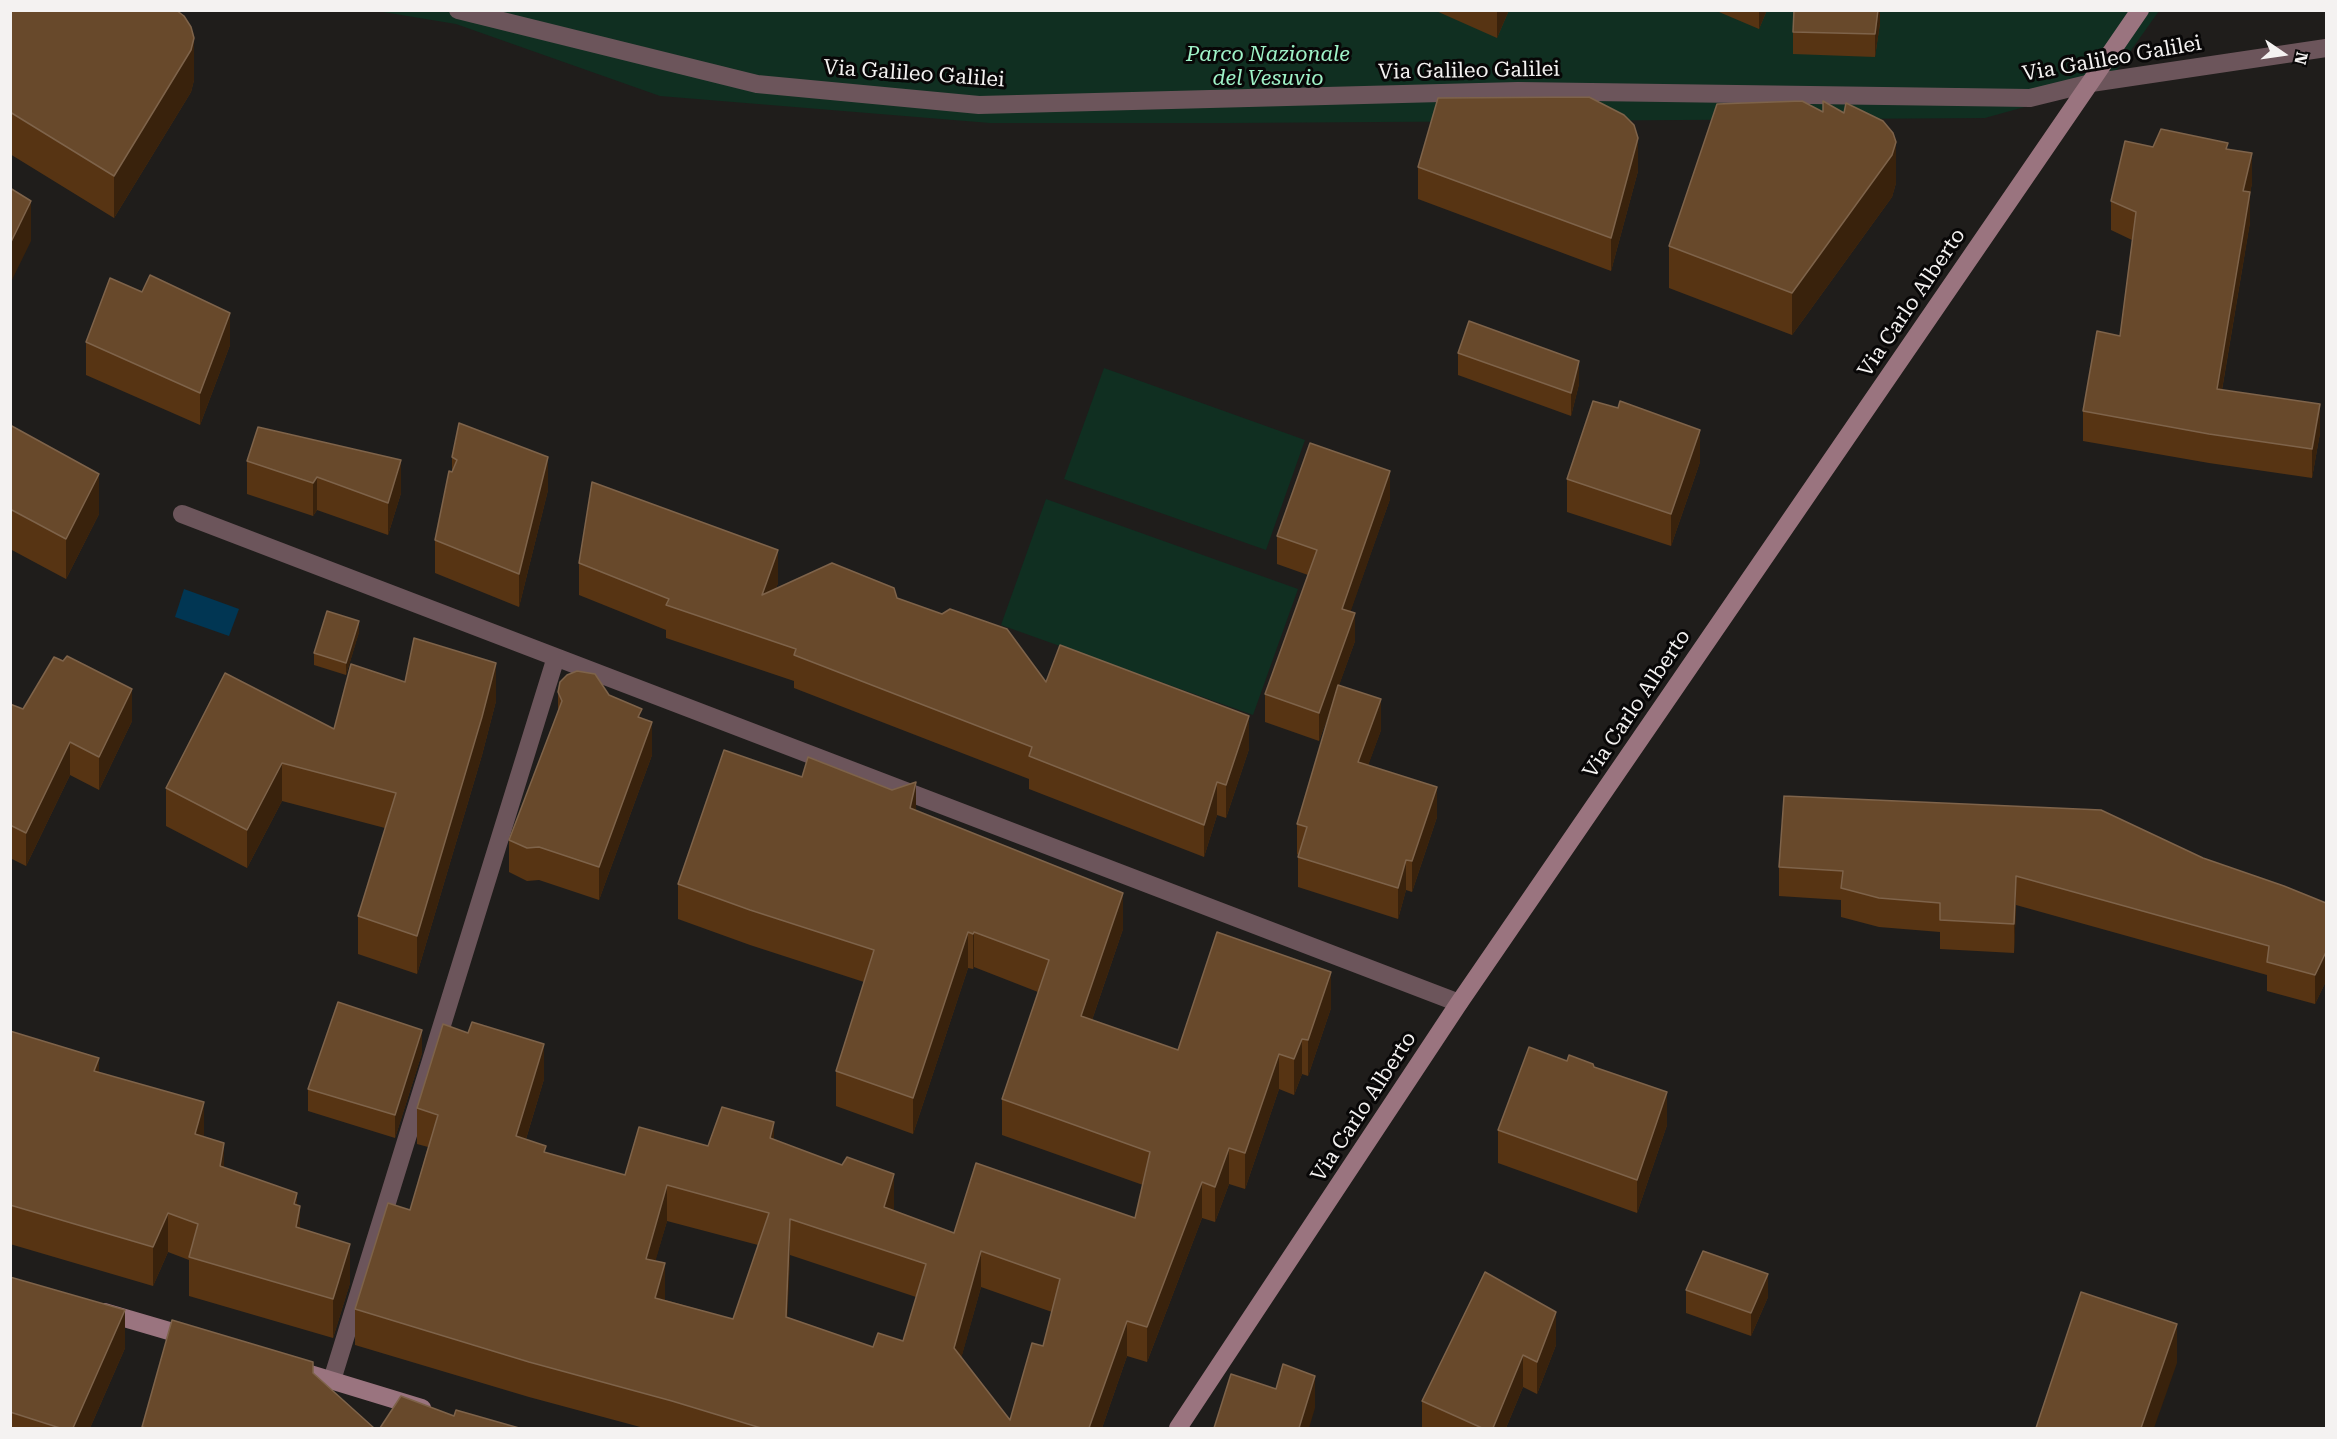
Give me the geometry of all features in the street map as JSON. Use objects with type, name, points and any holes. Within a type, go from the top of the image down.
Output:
[{"type":"street","name":"Via Carlo Alberto","points":[[1178,1428],[1459,1003],[2140,10]]},
{"type":"street","name":"Via Galileo Galilei","points":[[469,12],[757,84],[979,105],[1518,91],[2030,98],[2091,83],[2326,48]]},
{"type":"street","points":[[182,514],[1459,1003]]},
{"type":"street","points":[[332,1380],[556,657]]},
{"type":"street","points":[[91,1308],[206,1342]]},
{"type":"street","points":[[274,1363],[435,1411]]},
{"type":"green space","name":"Parco Nazionale del Vesuvio","points":[[377,11],[2159,11],[2107,84],[1985,118],[990,123],[660,96],[456,24]]},
{"type":"green space","points":[[1104,368],[1305,440],[1266,550],[1064,479]]},
{"type":"green space","points":[[1046,499],[1298,589],[1253,715],[1001,625]]},
{"type":"water","points":[[184,589],[239,609],[229,636],[175,617]]},
{"type":"building","points":[[10,10],[176,10],[184,16],[191,27],[194,38],[191,50],[114,176],[10,112]]},
{"type":"building","points":[[1794,10],[1878,10],[1875,34],[1793,32]]},
{"type":"building","points":[[1589,97],[1624,115],[1634,125],[1638,138],[1611,238],[1418,167],[1438,98]]},
{"type":"building","points":[[1802,101],[1823,112],[1823,101],[1844,113],[1846,103],[1883,121],[1893,133],[1896,142],[1892,155],[1792,293],[1669,246],[1717,104]]},
{"type":"building","points":[[2161,129],[2228,143],[2226,149],[2252,153],[2243,191],[2250,192],[2217,389],[2320,404],[2312,449],[2209,434],[2083,411],[2097,331],[2120,336],[2136,212],[2111,201],[2125,141],[2153,147]]},
{"type":"building","points":[[10,188],[31,201],[10,244]]},
{"type":"building","points":[[150,275],[230,313],[200,393],[86,342],[110,278],[142,292]]},
{"type":"building","points":[[1469,321],[1579,361],[1571,393],[1458,353]]},
{"type":"building","points":[[1593,401],[1618,408],[1620,401],[1700,430],[1671,514],[1567,479]]},
{"type":"building","points":[[459,423],[548,457],[519,574],[435,540],[449,471],[452,472],[457,460],[452,457]]},
{"type":"building","points":[[10,425],[99,474],[66,539],[10,509]]},
{"type":"building","points":[[258,427],[401,460],[388,503],[317,477],[313,483],[247,461]]},
{"type":"building","points":[[1310,443],[1390,471],[1342,609],[1355,613],[1319,713],[1265,694],[1317,550],[1277,536]]},
{"type":"building","points":[[592,482],[778,550],[762,595],[832,563],[894,588],[897,598],[942,614],[950,609],[1007,629],[1046,682],[1060,645],[1249,716],[1226,785],[1217,782],[1204,825],[1029,756],[1032,747],[794,655],[796,649],[666,605],[669,599],[579,563]]},
{"type":"building","points":[[327,611],[359,621],[346,663],[314,653]]},
{"type":"building","points":[[414,638],[496,663],[417,936],[358,916],[396,793],[282,763],[247,830],[166,788],[225,673],[334,729],[351,664],[405,682]]},
{"type":"building","points":[[67,656],[132,689],[99,757],[70,742],[26,833],[10,825],[10,704],[23,709],[54,657],[63,661]]},
{"type":"building","points":[[577,671],[595,674],[609,695],[642,709],[638,717],[652,722],[599,867],[539,847],[527,848],[509,840],[562,701],[558,692],[560,682],[567,675]]},
{"type":"building","points":[[1338,685],[1381,699],[1358,762],[1437,787],[1412,861],[1406,860],[1398,888],[1298,857],[1307,827],[1297,824]]},
{"type":"building","points":[[724,750],[802,777],[808,757],[892,790],[916,782],[910,808],[1123,893],[1081,1016],[1178,1050],[1217,932],[1331,972],[1308,1040],[1302,1039],[1294,1059],[1279,1054],[1245,1153],[1229,1148],[1215,1187],[1202,1182],[1147,1327],[1127,1321],[1089,1428],[761,1428],[529,1362],[355,1309],[388,1203],[410,1210],[438,1115],[417,1108],[443,1024],[468,1033],[472,1022],[544,1044],[516,1136],[546,1146],[544,1152],[625,1175],[639,1127],[708,1146],[722,1107],[774,1122],[770,1138],[842,1165],[847,1157],[894,1174],[884,1207],[954,1233],[976,1163],[1135,1218],[1150,1152],[1002,1099],[1049,960],[974,932],[973,934],[968,932],[913,1098],[836,1071],[874,950],[678,884]],"holes":[[[667,1185],[769,1213],[733,1319],[655,1298],[665,1263],[646,1259]],[[790,1219],[926,1264],[903,1341],[878,1333],[873,1347],[786,1317]],[[981,1251],[1060,1279],[1043,1346],[1032,1343],[1010,1420],[954,1348]]]},
{"type":"building","points":[[1784,796],[2101,810],[2203,858],[2326,903],[2326,952],[2315,975],[2267,962],[2269,946],[2016,876],[2014,924],[1940,920],[1940,903],[1879,898],[1841,888],[1843,871],[1779,867]]},
{"type":"building","points":[[338,1002],[422,1030],[395,1115],[308,1089]]},
{"type":"building","points":[[10,1031],[99,1058],[94,1071],[204,1102],[195,1134],[224,1143],[220,1166],[297,1193],[294,1204],[300,1206],[296,1227],[350,1244],[333,1299],[189,1257],[198,1224],[168,1213],[153,1247],[10,1205]]},
{"type":"building","points":[[1529,1047],[1567,1061],[1569,1055],[1593,1064],[1594,1067],[1667,1092],[1637,1180],[1498,1130]]},
{"type":"building","points":[[1703,1251],[1768,1274],[1751,1313],[1686,1290]]},
{"type":"building","points":[[1485,1272],[1556,1312],[1537,1362],[1523,1355],[1493,1428],[1482,1428],[1422,1401]]},
{"type":"building","points":[[10,1277],[125,1310],[73,1428],[60,1428],[10,1412]]},
{"type":"building","points":[[2081,1292],[2177,1324],[2141,1428],[2036,1428]]},
{"type":"building","points":[[172,1320],[313,1362],[313,1373],[374,1428],[142,1427]]},
{"type":"building","points":[[1283,1364],[1315,1376],[1299,1428],[1214,1428],[1231,1374],[1276,1389]]},
{"type":"building","points":[[401,1396],[454,1416],[456,1410],[519,1428],[380,1428]]}]
